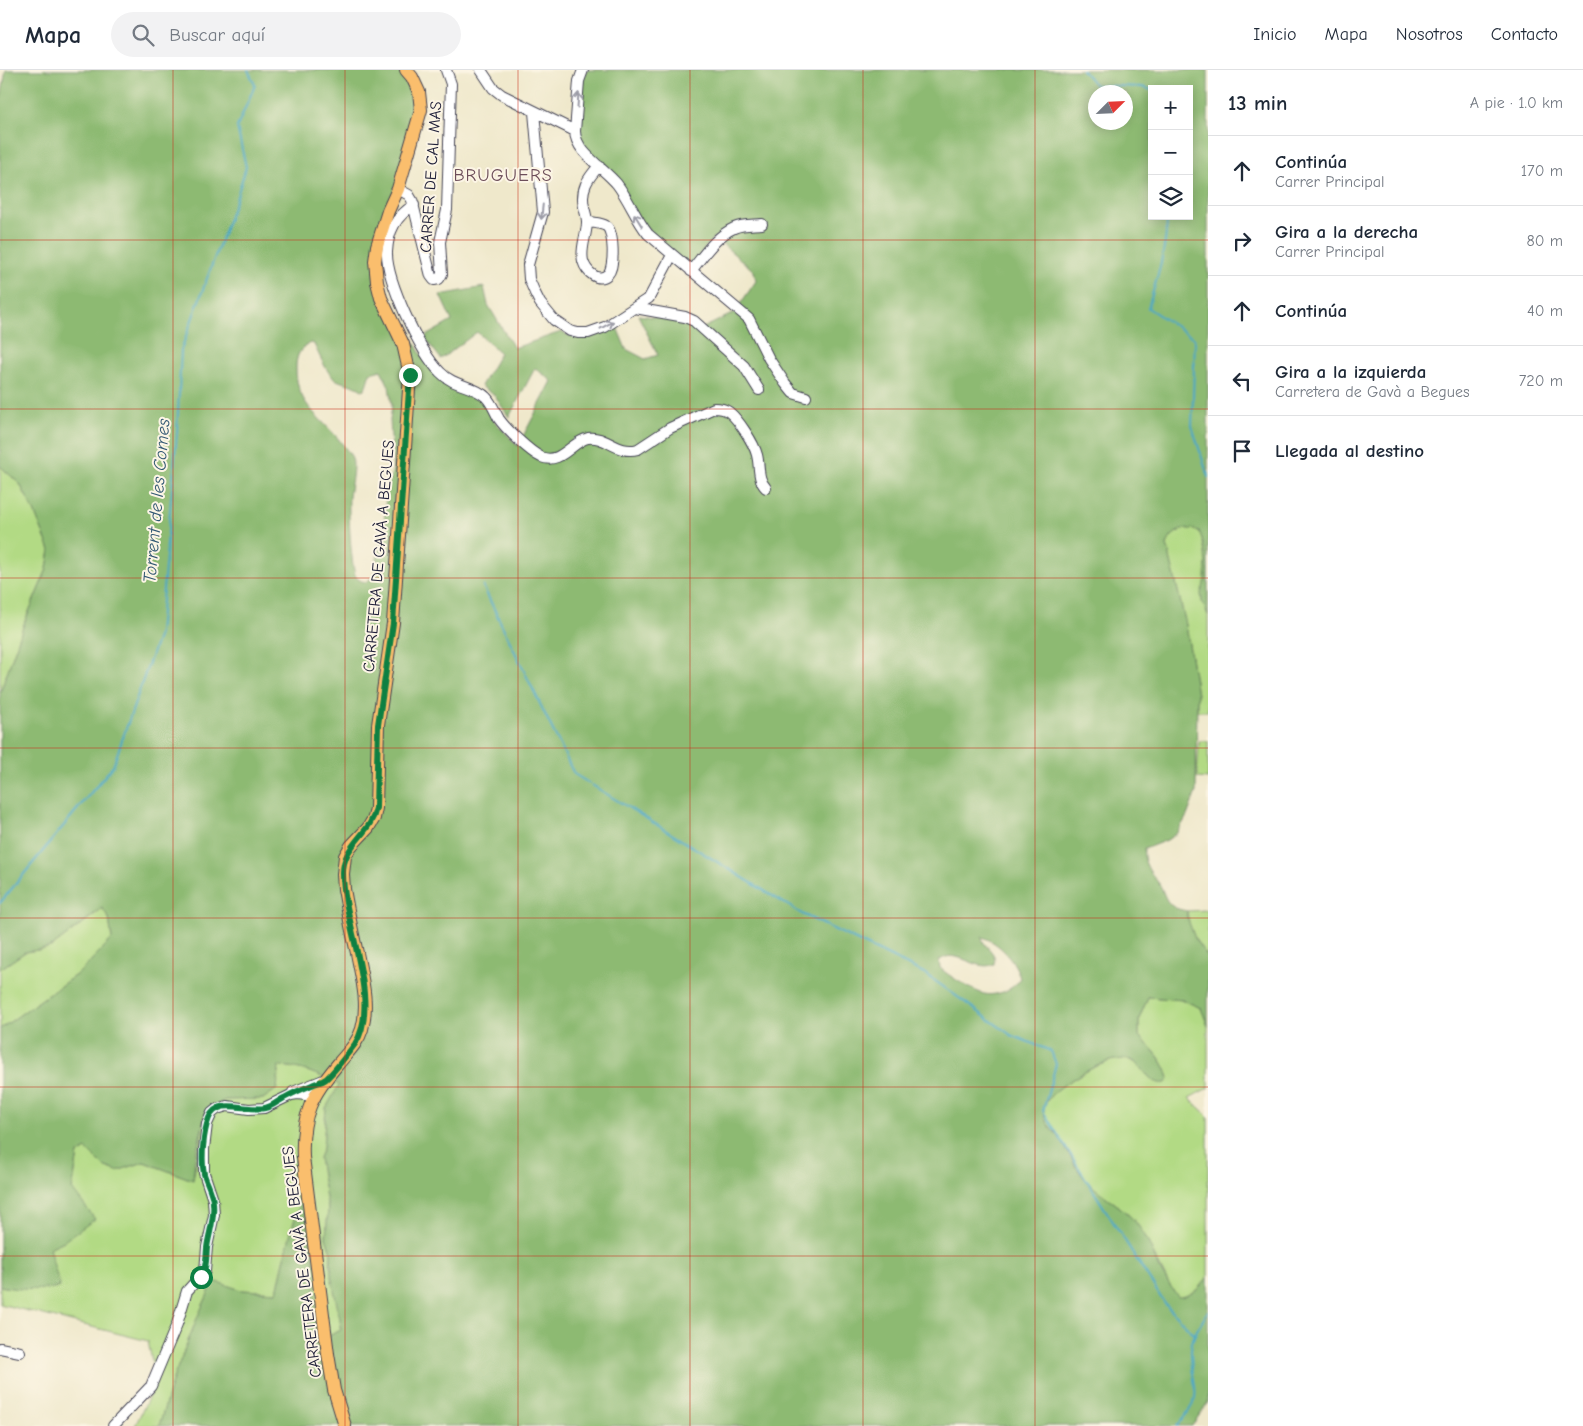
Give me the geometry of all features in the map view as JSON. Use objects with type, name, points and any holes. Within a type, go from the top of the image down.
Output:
[{"type":"main road","name":"CARRETERA DE GAVÀ A BEGUES","points":[[345,1426],[334,1390],[328,1354],[304,1163],[303,1132],[312,1093],[361,1037],[368,1014],[367,993],[347,889],[350,855],[372,827],[378,817],[380,807],[381,724],[396,622],[413,374],[409,353],[384,297],[378,261],[380,245],[421,110],[419,92],[412,77],[406,70]]},
{"type":"main road","name":"CARRETERA DE GAVÀ A BEGUES","points":[[312,1093],[326,1079],[354,1044],[361,1030],[365,1014],[364,994],[344,889],[343,874],[345,856],[374,818],[377,792],[378,725],[393,623],[410,375],[403,344],[381,298],[375,262],[376,246],[395,197]]},
{"type":"main road","name":"CARRETERA DE GAVÀ A BEGUES","points":[[312,1093],[314,1105],[307,1134],[306,1151],[336,1379],[349,1426]]},
{"type":"street","name":"CARRER DE CAL MAS","points":[[414,206],[433,279],[437,280],[441,277],[440,242],[447,210],[451,84],[446,70]]},
{"type":"street","points":[[481,70],[494,88],[502,95],[575,131]]},
{"type":"street","points":[[583,70],[579,81],[575,131],[575,137],[579,146],[621,190],[636,218],[648,234],[749,319],[769,359],[785,383],[793,393],[806,397]]},
{"type":"street","points":[[534,112],[543,212],[528,265],[529,279],[540,302],[562,326],[570,331],[588,333],[605,327],[635,308],[649,298],[672,255]]},
{"type":"street","points":[[587,221],[606,225],[611,235],[612,262],[608,274],[603,277],[591,274],[583,261],[587,221],[583,203],[583,190],[587,180],[600,166]]},
{"type":"street","points":[[395,197],[414,206]]},
{"type":"street","points":[[414,206],[405,211],[394,223],[387,257],[394,282],[410,322],[424,350],[439,371],[447,379],[484,395],[505,426],[534,452],[544,458],[554,458],[564,454],[580,442],[592,438],[600,439],[623,450],[638,449],[670,428],[714,408],[719,408],[730,413],[751,442],[757,455],[760,477],[766,488]]},
{"type":"street","points":[[691,271],[718,240],[733,229],[741,226],[762,224]]},
{"type":"street","points":[[635,308],[684,317],[694,321],[744,366],[759,390]]},
{"type":"street","points":[[112,1426],[151,1386],[177,1324],[187,1291],[205,1271],[207,1247],[214,1215],[213,1200],[203,1166],[205,1134],[209,1118],[217,1109],[222,1107],[264,1108],[288,1096],[312,1093]]},
{"type":"street","points":[[0,1348],[20,1352]]},
{"type":"green space","points":[[6,70],[409,70],[422,95],[382,250],[382,279],[391,302],[426,363],[453,390],[471,393],[485,400],[494,421],[518,446],[552,381],[535,368],[509,417],[494,395],[481,386],[500,353],[477,332],[441,359],[424,337],[452,321],[440,295],[484,287],[488,305],[514,348],[561,332],[577,337],[589,338],[616,325],[626,349],[645,359],[658,355],[638,315],[686,321],[697,331],[734,313],[756,281],[754,271],[714,237],[690,267],[652,235],[580,142],[578,94],[586,70],[1208,70],[1208,615],[1202,602],[1201,593],[1205,579],[1206,563],[1204,546],[1199,531],[1180,530],[1172,536],[1167,545],[1186,625],[1197,695],[1196,792],[1187,816],[1177,833],[1167,840],[1144,849],[1144,858],[1169,903],[1175,908],[1187,911],[1187,917],[1196,941],[1208,957],[1208,1026],[1201,1008],[1183,1000],[1148,997],[1139,1019],[1139,1036],[1157,1055],[1164,1066],[1169,1078],[1166,1083],[1154,1081],[1135,1062],[1123,1059],[1115,1060],[1092,1068],[1064,1085],[1050,1097],[1044,1112],[1049,1126],[1060,1139],[1084,1178],[1135,1221],[1143,1233],[1162,1273],[1178,1297],[1192,1293],[1208,1277],[1208,1402],[1192,1426],[159,1426],[173,1379],[214,1281],[241,1290],[277,1292],[292,1227],[303,1196],[314,1263],[318,1341],[341,1330],[331,1276],[331,1252],[326,1238],[328,1209],[319,1158],[323,1148],[326,1108],[339,1085],[310,1072],[279,1066],[277,1089],[263,1099],[225,1100],[206,1110],[195,1160],[193,1180],[144,1162],[117,1171],[103,1166],[86,1149],[78,1154],[72,1189],[95,1219],[64,1241],[49,1248],[60,1287],[30,1290],[0,1286],[0,1029],[80,972],[112,939],[109,918],[102,908],[53,946],[25,952],[0,969],[0,693],[25,621],[47,569],[50,550],[34,511],[20,484],[0,466],[0,104]],"holes":[[[311,343],[314,344],[326,369],[335,379],[362,390],[365,389],[370,373],[381,370],[389,386],[392,406],[390,420],[393,469],[386,495],[384,525],[374,574],[366,582],[356,577],[351,551],[349,497],[353,472],[352,458],[306,403],[297,381],[296,367],[299,352]],[[982,937],[1001,948],[1015,966],[1020,979],[1008,990],[997,994],[981,993],[971,989],[940,968],[939,961],[945,957],[952,956],[980,965],[994,964],[994,956]]]},
{"type":"green space","points":[[0,466],[20,484],[34,511],[50,550],[47,569],[25,621],[0,693]]},
{"type":"green space","points":[[1192,528],[1199,531],[1207,559],[1204,600],[1208,615],[1208,711],[1197,711],[1197,695],[1186,625],[1167,545],[1176,532]]},
{"type":"green space","points":[[1199,741],[1208,741],[1208,779],[1197,778]]},
{"type":"green space","points":[[103,908],[109,918],[112,940],[80,972],[0,1029],[0,969],[25,952],[53,946]]},
{"type":"green space","points":[[1207,910],[1208,957],[1194,936],[1187,911]]},
{"type":"green space","points":[[1148,997],[1183,1000],[1201,1008],[1208,1026],[1208,1088],[1189,1098],[1208,1116],[1208,1277],[1192,1294],[1178,1298],[1139,1228],[1122,1209],[1094,1188],[1084,1177],[1056,1133],[1047,1123],[1043,1110],[1047,1099],[1067,1083],[1094,1068],[1118,1059],[1126,1059],[1133,1062],[1149,1077],[1169,1078],[1161,1060],[1139,1036],[1139,1019]]},
{"type":"green space","points":[[279,1066],[303,1070],[340,1085],[326,1108],[323,1148],[319,1158],[328,1209],[326,1238],[331,1252],[330,1265],[341,1330],[318,1341],[316,1320],[292,1227],[277,1292],[241,1290],[214,1281],[173,1379],[159,1426],[135,1426],[156,1382],[148,1341],[0,1304],[0,1286],[11,1288],[49,1248],[64,1241],[78,1154],[86,1149],[103,1166],[117,1171],[144,1162],[193,1180],[206,1111],[225,1100],[263,1099],[277,1089]]},
{"type":"waterway","name":"Torrent de les Comes","points":[[0,903],[113,766],[159,634],[177,433],[181,350],[246,167],[237,127],[255,85],[248,70]]},
{"type":"waterway","points":[[1082,70],[1095,85],[1148,89]]},
{"type":"waterway","points":[[1167,220],[1163,251],[1148,308],[1195,339],[1192,426],[1208,477]]},
{"type":"waterway","points":[[483,586],[574,774],[802,914],[924,973],[1011,1035],[1051,1051],[1056,1064],[1043,1111],[1165,1304],[1194,1334]]},
{"type":"waterway","points":[[1177,1426],[1187,1414],[1195,1398],[1196,1391],[1191,1346],[1197,1330],[1208,1312]]},
{"type":"district","name":"BRUGUERS","points":[[503,175]]},
{"type":"route","points":[[201,1277],[205,1271],[207,1247],[214,1215],[212,1194],[203,1166],[205,1134],[212,1113],[217,1109],[227,1106],[249,1109],[270,1107],[296,1091],[326,1079],[354,1044],[361,1030],[365,1014],[364,994],[344,889],[343,863],[351,846],[368,828],[374,818],[376,808],[378,725],[393,623],[410,375]]}]
